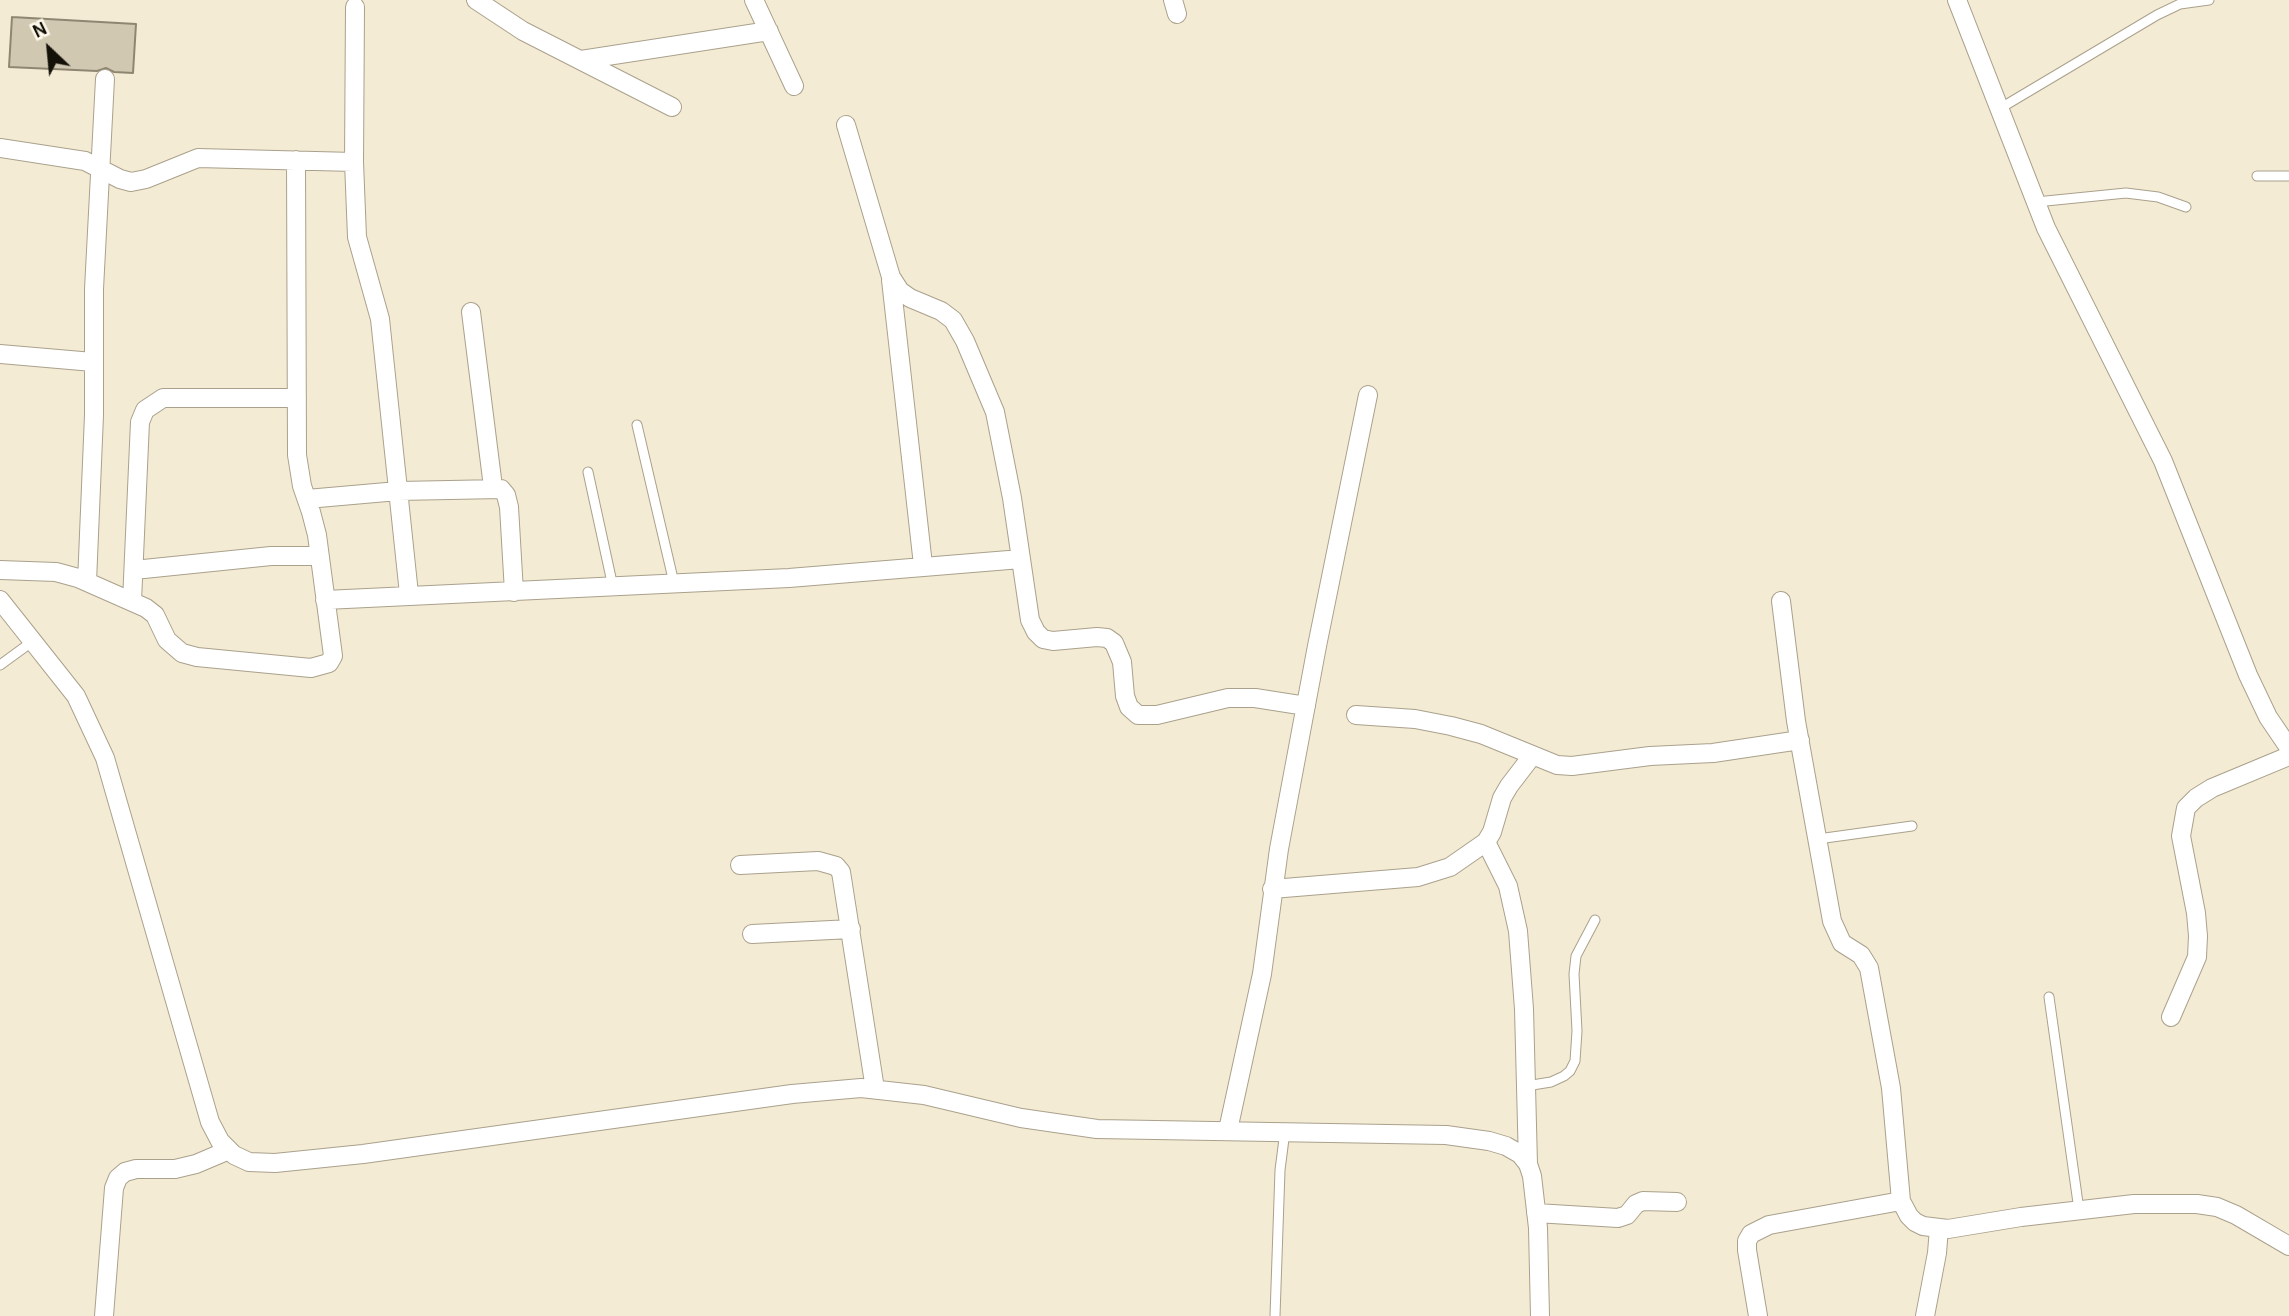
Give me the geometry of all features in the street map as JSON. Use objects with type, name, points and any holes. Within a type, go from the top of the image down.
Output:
[{"type":"street","points":[[476,0],[523,31],[672,107]]},
{"type":"street","points":[[754,0],[794,86]]},
{"type":"street","points":[[1957,0],[2036,202],[2163,461],[2248,675],[2268,717],[2289,748]]},
{"type":"street","points":[[355,7],[354,162],[357,237],[359,252],[368,270],[380,319],[409,594]]},
{"type":"street","points":[[581,60],[769,31]]},
{"type":"street","points":[[87,582],[94,415],[99,168],[105,79]]},
{"type":"street","points":[[846,125],[891,277],[923,565]]},
{"type":"street","points":[[0,148],[85,161],[131,182],[146,179],[198,158],[354,162]]},
{"type":"street","points":[[0,570],[56,572],[132,601],[155,615],[167,640],[182,653],[197,657],[311,668],[329,663],[332,656],[326,600],[312,512],[302,486],[296,455],[296,160]]},
{"type":"street","points":[[891,277],[900,291],[910,298],[941,311],[953,320],[965,341],[995,412],[1012,498],[1030,620],[1036,632],[1043,639],[1053,641],[1097,637],[1107,638],[1114,643],[1122,662],[1125,696],[1129,708],[1138,715],[1157,715],[1228,698],[1255,698],[1306,706]]},
{"type":"street","points":[[471,312],[493,487]]},
{"type":"street","points":[[0,354],[93,362]]},
{"type":"street","points":[[1228,1130],[1262,974],[1272,889],[1368,395]]},
{"type":"street","points":[[132,601],[140,422],[145,410],[163,398],[297,398]]},
{"type":"street","points":[[307,499],[398,491],[493,487],[501,489],[506,495],[509,507],[514,592]]},
{"type":"street","points":[[134,570],[271,556],[319,556]]},
{"type":"street","points":[[326,600],[789,578],[1021,559]]},
{"type":"street","points":[[0,600],[76,696],[105,758],[210,1122],[220,1141],[233,1156],[250,1162],[275,1164],[607,1121],[834,1088],[875,1089],[924,1096],[1064,1126],[1097,1129],[1446,1135],[1506,1146],[1520,1154],[1528,1164]]},
{"type":"street","points":[[1781,601],[1800,740],[1832,921],[1837,935],[1847,948],[1865,960],[1875,994],[1891,1088],[1901,1201],[1915,1222],[1948,1229],[2079,1210],[2134,1205],[2197,1204],[2217,1207],[2235,1214],[2289,1246]]},
{"type":"street","points":[[1356,715],[1415,719],[1451,726],[1481,734],[1557,765],[1572,766],[1650,756],[1713,753],[1800,740]]},
{"type":"street","points":[[1272,889],[1418,877],[1450,867],[1486,842],[1492,832],[1502,798],[1532,756]]},
{"type":"street","points":[[2171,1017],[2197,957],[2196,912],[2181,836],[2186,808],[2213,788],[2289,756]]},
{"type":"street","points":[[1486,842],[1508,886],[1518,931],[1524,1009],[1528,1164],[1536,1213],[1541,1316]]},
{"type":"street","points":[[740,864],[818,862],[836,866],[845,883],[875,1089]]},
{"type":"street","points":[[751,933],[851,929]]},
{"type":"street","points":[[104,1316],[114,1188],[118,1178],[125,1172],[136,1169],[175,1169],[196,1164],[229,1150]]},
{"type":"street","points":[[1536,1213],[1618,1218],[1627,1215],[1643,1201],[1677,1202]]},
{"type":"street","points":[[1758,1316],[1747,1250],[1747,1241],[1751,1234],[1758,1229],[1780,1223],[1901,1201]]},
{"type":"street","points":[[1925,1316],[1939,1228]]},
{"type":"lane","points":[[2000,109],[2157,15],[2180,4],[2208,0]]},
{"type":"lane","points":[[2257,176],[2289,176]]},
{"type":"lane","points":[[2036,202],[2126,194],[2158,197],[2186,207]]},
{"type":"lane","points":[[637,425],[674,583]]},
{"type":"lane","points":[[588,472],[613,587]]},
{"type":"lane","points":[[0,665],[33,641]]},
{"type":"lane","points":[[1818,839],[1912,826]]},
{"type":"lane","points":[[1526,1086],[1551,1082],[1564,1076],[1575,1061],[1576,956],[1595,920]]},
{"type":"lane","points":[[2049,997],[2079,1210]]},
{"type":"lane","points":[[1275,1316],[1280,1170],[1285,1131]]},
{"type":"building","points":[[12,17],[136,24],[133,73],[114,72],[106,68],[97,71],[9,67]]}]
